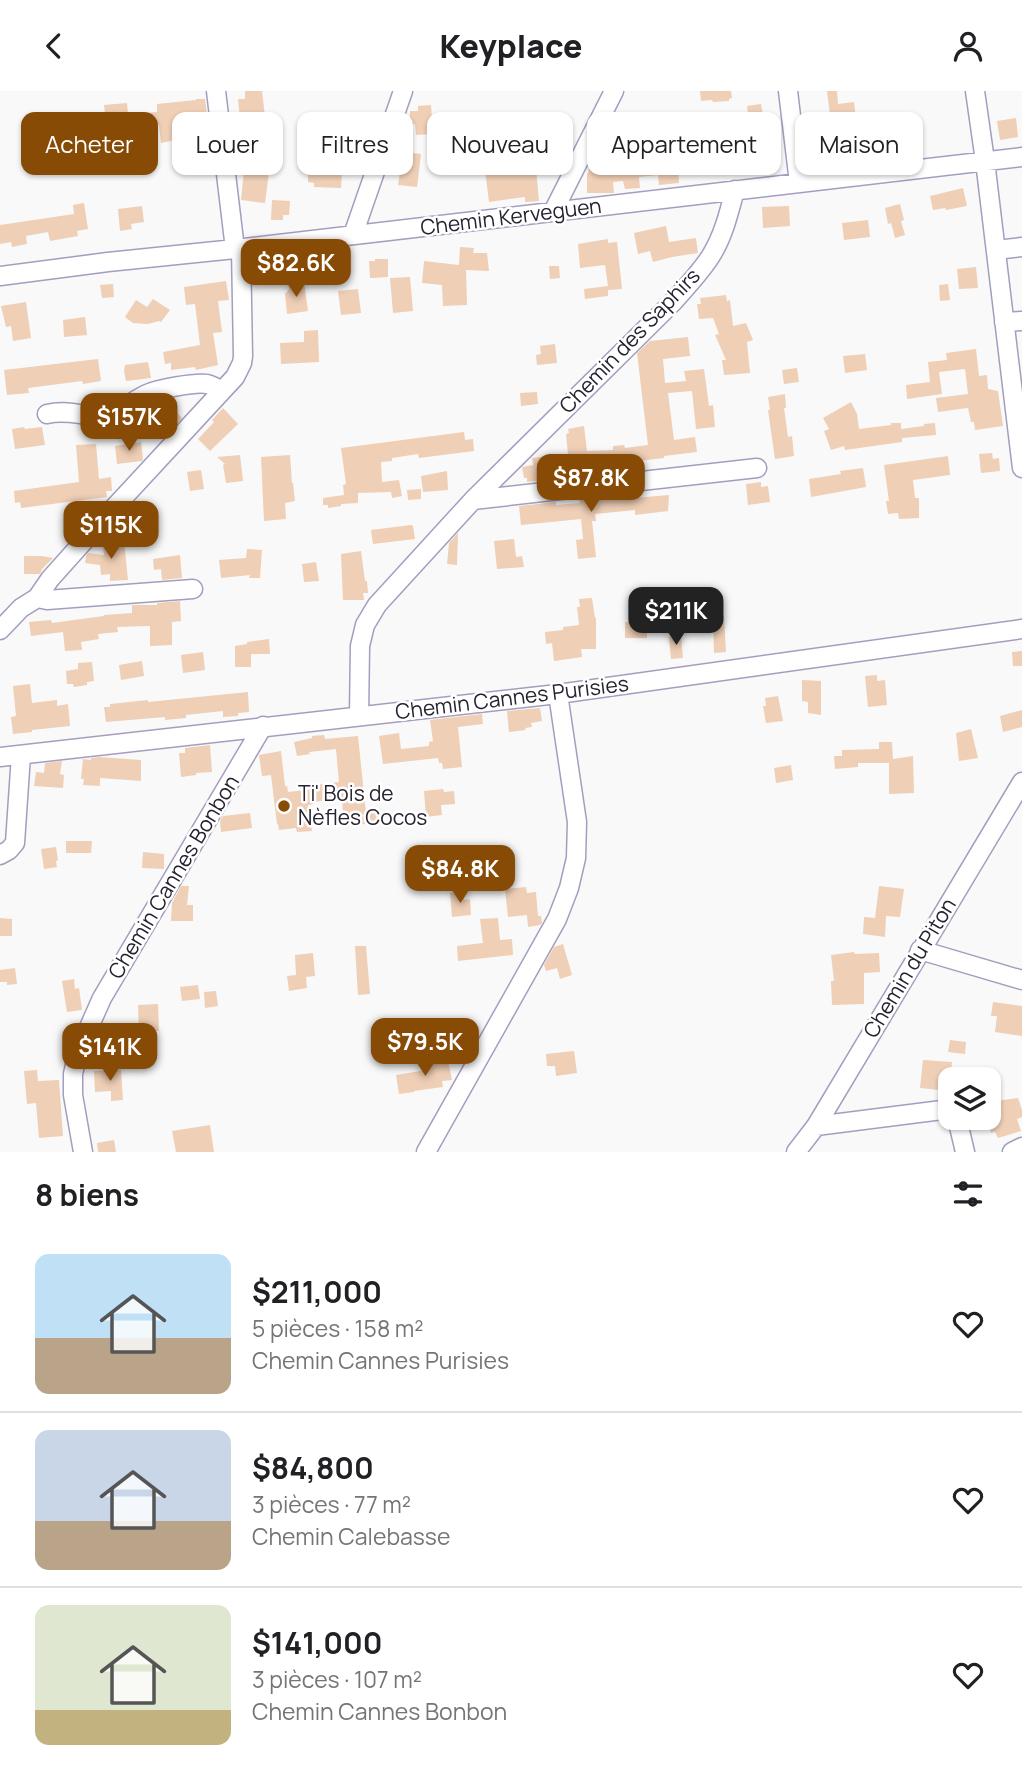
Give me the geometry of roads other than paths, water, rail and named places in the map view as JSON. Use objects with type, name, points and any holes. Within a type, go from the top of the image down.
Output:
[{"type":"street","points":[[0,630],[22,608],[37,598],[50,579],[110,512],[235,377],[242,363],[238,249],[216,91]]},
{"type":"street","points":[[354,235],[403,91]]},
{"type":"street","points":[[553,212],[614,91]]},
{"type":"street","points":[[788,91],[799,183]]},
{"type":"street","points":[[975,91],[996,250],[1013,322],[1022,468]]},
{"type":"street","name":"Chemin Kerveguen","points":[[0,276],[1022,157]]},
{"type":"street","name":"Chemin des Saphirs","points":[[359,716],[360,646],[365,625],[377,605],[474,500],[694,278],[712,254],[720,237],[735,190]]},
{"type":"street","points":[[996,250],[1022,247]]},
{"type":"street","points":[[47,414],[63,412],[103,415],[126,407],[158,390],[199,384],[222,391]]},
{"type":"street","points":[[474,500],[757,468]]},
{"type":"street","points":[[37,598],[47,600],[193,589]]},
{"type":"street","name":"Chemin Cannes Purisies","points":[[0,757],[558,694],[1022,629]]},
{"type":"street","points":[[426,1152],[557,919],[569,888],[576,858],[576,822],[558,694]]},
{"type":"street","name":"Chemin Cannes Bonbon","points":[[83,1152],[73,1095],[73,1074],[78,1052],[102,998],[263,726]]},
{"type":"street","points":[[0,855],[15,843],[21,755]]},
{"type":"street","name":"Chemin du Piton","points":[[796,1152],[816,1126],[1022,782]]},
{"type":"street","points":[[920,950],[1022,980]]},
{"type":"street","points":[[816,1126],[938,1111]]},
{"type":"street","points":[[960,1130],[965,1152]]},
{"type":"street","points":[[1012,1152],[1022,1147]]},
{"type":"place","name":"Ti' Bois de Nèfles Cocos","points":[[284,806]]}]
